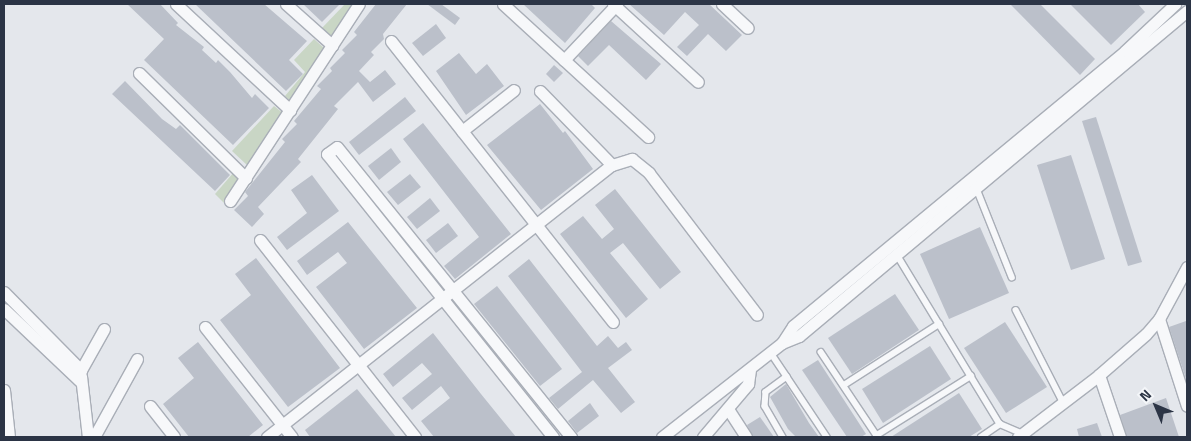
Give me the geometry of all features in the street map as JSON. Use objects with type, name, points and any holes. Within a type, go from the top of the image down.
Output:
[{"type":"street","points":[[176,4],[290,110]]},
{"type":"street","points":[[286,4],[332,45]]},
{"type":"street","points":[[230,201],[359,4]]},
{"type":"street","points":[[503,4],[648,138]]},
{"type":"street","points":[[564,60],[615,4],[698,82]]},
{"type":"street","points":[[722,4],[748,28]]},
{"type":"street","points":[[894,250],[977,189],[1129,55],[1175,4]]},
{"type":"street","points":[[662,437],[750,370],[782,343],[799,336],[894,250],[1129,55],[1187,12]]},
{"type":"street","points":[[391,40],[613,322]]},
{"type":"street","points":[[138,73],[246,178]]},
{"type":"street","points":[[462,131],[514,90]]},
{"type":"street","points":[[540,91],[612,165]]},
{"type":"street","points":[[553,437],[327,154],[337,147],[571,437]]},
{"type":"street","points":[[267,437],[612,165],[632,159],[649,173],[757,316]]},
{"type":"street","points":[[260,240],[357,366],[415,437]]},
{"type":"street","points":[[1020,435],[1099,375],[1159,319],[1187,267]]},
{"type":"street","points":[[4,292],[80,370]]},
{"type":"street","points":[[4,309],[80,382]]},
{"type":"street","points":[[1159,319],[1187,406]]},
{"type":"street","points":[[206,327],[292,437]]},
{"type":"street","points":[[88,437],[80,370],[104,329]]},
{"type":"street","points":[[94,437],[137,359]]},
{"type":"street","points":[[703,437],[748,384],[750,370]]},
{"type":"street","points":[[1099,375],[1120,437]]},
{"type":"street","points":[[4,390],[7,430]]},
{"type":"street","points":[[150,406],[174,437]]},
{"type":"street","points":[[728,408],[746,437]]},
{"type":"lane","points":[[977,189],[1012,277]]},
{"type":"lane","points":[[894,250],[1000,424],[1020,435]]},
{"type":"lane","points":[[1016,310],[1063,402]]},
{"type":"lane","points":[[844,385],[939,324]]},
{"type":"lane","points":[[821,352],[877,436],[971,376]]},
{"type":"lane","points":[[771,353],[827,437]]},
{"type":"lane","points":[[783,437],[766,406],[766,392],[787,377]]},
{"type":"lane","points":[[980,437],[1000,424]]},
{"type":"green space","points":[[345,4],[355,4],[332,39],[321,29]]},
{"type":"green space","points":[[314,39],[324,48],[290,101],[285,96],[305,72],[294,60]]},
{"type":"green space","points":[[274,106],[284,114],[248,166],[232,151]]},
{"type":"green space","points":[[234,172],[241,176],[224,203],[215,194]]},
{"type":"building","points":[[127,4],[160,4],[178,23],[176,25],[204,47],[202,50],[216,63],[218,60],[252,98],[255,94],[269,108],[233,145],[144,60],[164,39]]},
{"type":"building","points":[[195,4],[264,4],[307,41],[289,60],[303,74],[286,91]]},
{"type":"building","points":[[303,4],[340,4],[322,22]]},
{"type":"building","points":[[376,4],[407,4],[383,34],[384,39],[371,52],[374,55],[359,71],[370,82],[385,70],[396,84],[373,102],[358,82],[334,106],[338,109],[298,159],[301,162],[258,207],[264,214],[252,227],[234,210],[248,196],[245,192],[285,142],[282,139],[297,124],[294,121],[321,89],[317,86],[332,71],[330,68],[345,53],[342,50],[357,35],[354,32]]},
{"type":"building","points":[[427,4],[441,4],[460,18],[455,25]]},
{"type":"building","points":[[523,4],[591,4],[595,8],[565,43]]},
{"type":"building","points":[[629,4],[709,4],[742,35],[726,51],[708,34],[687,56],[677,47],[699,25],[685,12],[664,35]]},
{"type":"building","points":[[1010,4],[1040,4],[1095,59],[1080,75]]},
{"type":"building","points":[[1070,4],[1138,4],[1145,12],[1111,45]]},
{"type":"building","points":[[611,21],[661,64],[646,80],[609,45],[588,66],[578,56]]},
{"type":"building","points":[[436,24],[446,38],[423,56],[412,43]]},
{"type":"building","points":[[459,53],[476,74],[487,64],[504,86],[466,115],[436,71]]},
{"type":"building","points":[[554,65],[563,73],[554,82],[546,74]]},
{"type":"building","points":[[125,81],[162,119],[176,129],[180,125],[230,175],[215,191],[112,94]]},
{"type":"building","points":[[405,97],[416,111],[359,155],[349,142]]},
{"type":"building","points":[[540,104],[563,133],[565,131],[593,169],[541,210],[487,145]]},
{"type":"building","points":[[1096,117],[1142,262],[1128,266],[1082,121]]},
{"type":"building","points":[[423,123],[511,234],[455,279],[444,266],[479,237],[403,139]]},
{"type":"building","points":[[391,148],[401,162],[379,180],[368,166]]},
{"type":"building","points":[[1071,155],[1105,259],[1071,270],[1037,165]]},
{"type":"building","points":[[410,174],[421,187],[398,205],[387,192]]},
{"type":"building","points":[[312,175],[339,211],[287,250],[277,237],[307,213],[291,190]]},
{"type":"building","points":[[615,189],[681,272],[660,289],[623,243],[610,253],[648,299],[626,318],[560,234],[583,216],[602,239],[614,229],[595,205]]},
{"type":"building","points":[[430,198],[440,211],[417,229],[407,217]]},
{"type":"building","points":[[348,222],[417,308],[364,349],[316,287],[347,263],[338,252],[307,275],[297,261]]},
{"type":"building","points":[[448,223],[458,236],[436,253],[426,240]]},
{"type":"building","points":[[980,227],[1009,293],[949,319],[920,254]]},
{"type":"building","points":[[256,258],[340,368],[288,407],[220,320],[251,295],[235,274]]},
{"type":"building","points":[[529,259],[597,346],[608,336],[618,348],[626,342],[632,350],[608,368],[635,402],[621,413],[593,380],[558,409],[549,398],[582,372],[508,276]]},
{"type":"building","points":[[497,286],[562,369],[540,386],[474,304]]},
{"type":"building","points":[[895,294],[919,330],[852,374],[828,338]]},
{"type":"building","points":[[1186,321],[1187,326],[1187,382],[1169,327]]},
{"type":"building","points":[[1005,322],[1047,387],[1006,413],[964,348]]},
{"type":"building","points":[[433,333],[516,437],[434,437],[421,421],[450,398],[441,386],[412,410],[402,398],[432,374],[422,363],[393,387],[383,374]]},
{"type":"building","points":[[198,342],[263,425],[248,437],[189,437],[163,404],[194,378],[178,358]]},
{"type":"building","points":[[930,346],[951,379],[883,423],[862,389]]},
{"type":"building","points":[[818,360],[866,434],[861,437],[847,437],[802,370]]},
{"type":"building","points":[[786,384],[819,437],[796,437],[788,429],[770,397]]},
{"type":"building","points":[[357,389],[396,437],[310,437],[305,430]]},
{"type":"building","points":[[959,393],[982,429],[969,437],[891,437]]},
{"type":"building","points":[[1166,398],[1179,437],[1127,437],[1120,415]]},
{"type":"building","points":[[590,403],[599,416],[577,433],[568,421]]},
{"type":"building","points":[[760,417],[774,437],[753,437],[747,425]]},
{"type":"building","points":[[1097,423],[1102,437],[1079,437],[1077,429]]}]
